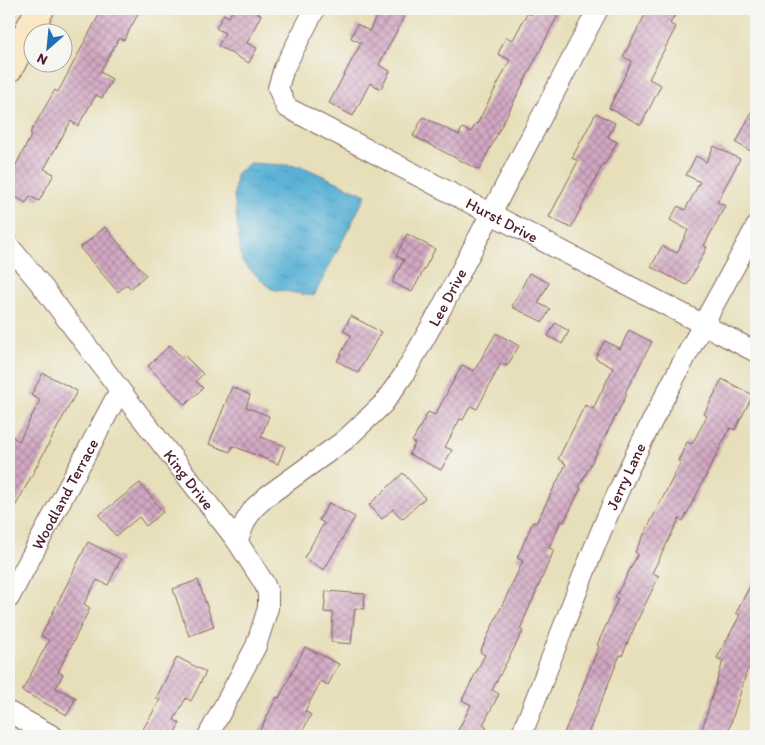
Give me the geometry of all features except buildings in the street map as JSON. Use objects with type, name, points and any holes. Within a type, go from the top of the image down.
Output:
[{"type":"street","points":[[9,68],[40,9]]},
{"type":"street","name":"Hurst Drive","points":[[315,9],[284,68],[278,88],[286,108],[756,352]]},
{"type":"street","name":"Lee Drive","points":[[237,540],[254,508],[345,440],[383,404],[403,376],[491,215],[598,9]]},
{"type":"street","name":"Jerry Lane","points":[[521,736],[591,556],[632,462],[756,228]]},
{"type":"street","name":"King Drive","points":[[9,246],[39,282],[237,540],[264,583],[268,593],[268,608],[256,646],[208,736]]},
{"type":"street","name":"Woodland Terrace","points":[[9,598],[120,390]]},
{"type":"street","points":[[9,712],[53,736]]},
{"type":"water","points":[[250,163],[301,166],[366,195],[314,296],[271,289],[242,262],[234,196],[236,174]]}]
